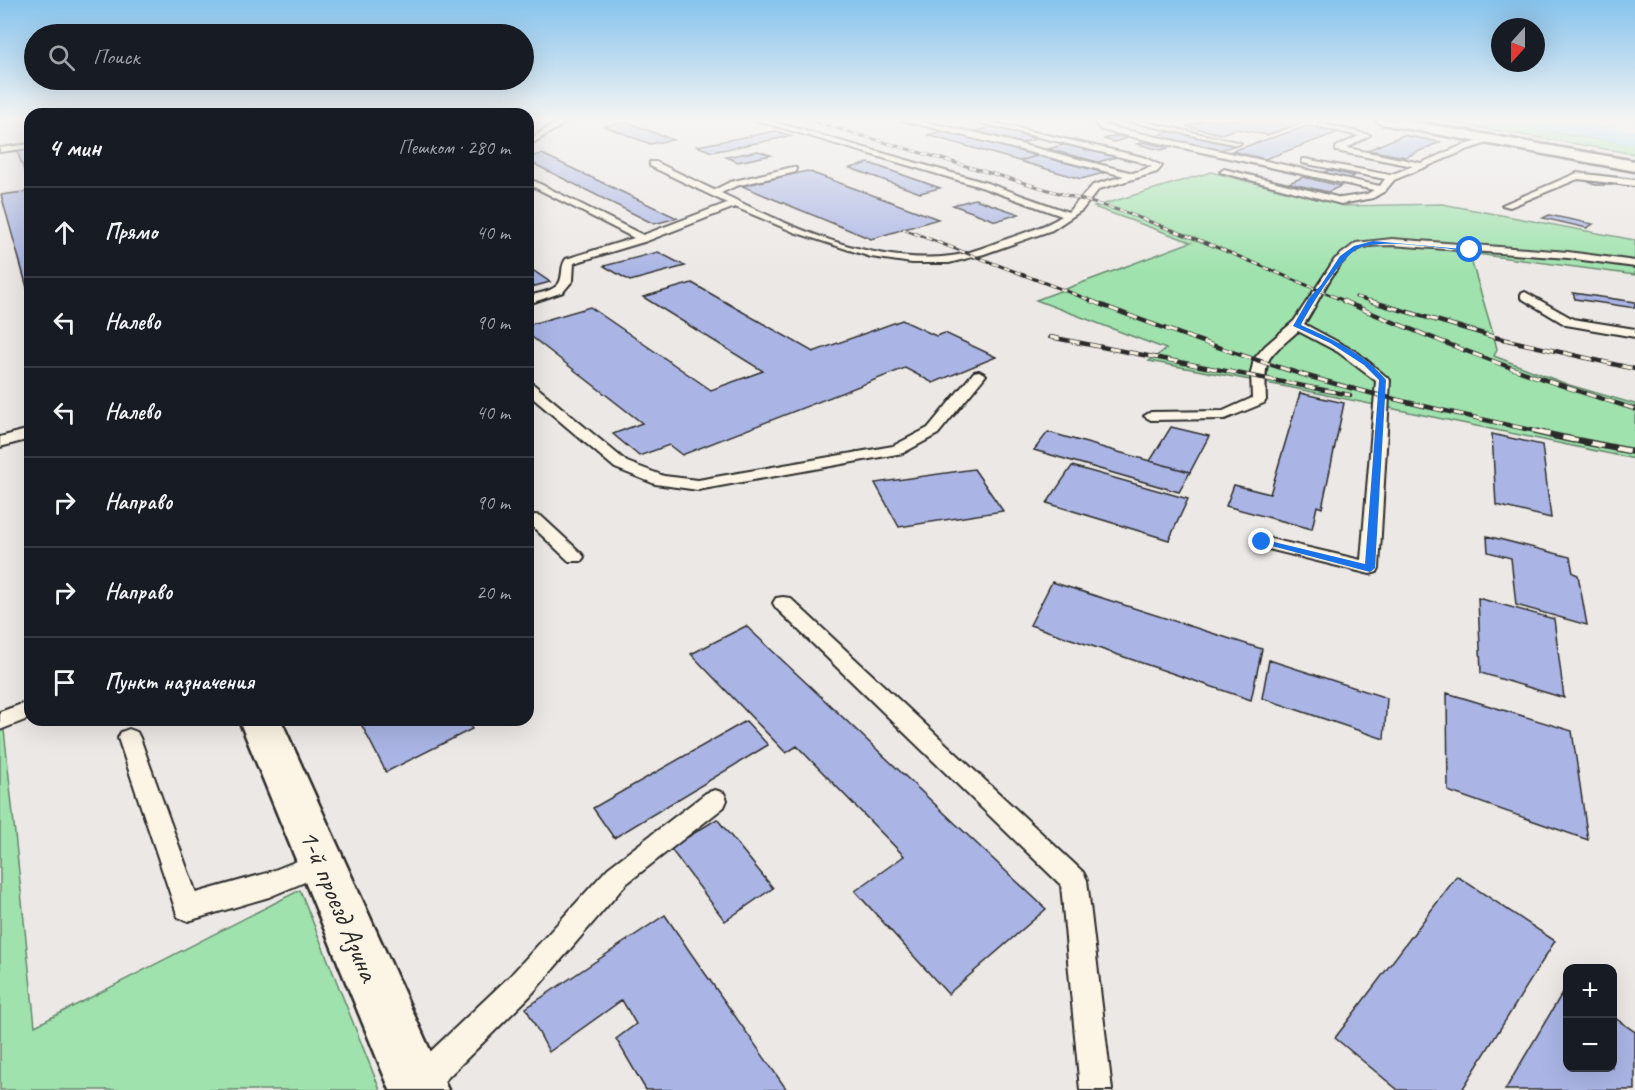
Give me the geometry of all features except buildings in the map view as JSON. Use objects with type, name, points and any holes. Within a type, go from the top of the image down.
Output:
[{"type":"street","name":"1-й проезд Азина","points":[[263,726],[418,1088]]},
{"type":"lane","points":[[667,171],[799,232],[890,259],[920,261],[970,255],[1057,226],[1067,215],[1086,201],[1096,187],[1151,171]]},
{"type":"lane","points":[[714,193],[733,184],[788,171]]},
{"type":"lane","points":[[935,171],[1056,209],[1067,215]]},
{"type":"lane","points":[[1116,171],[1135,176]]},
{"type":"lane","points":[[1299,171],[1382,189]]},
{"type":"lane","points":[[1358,171],[1391,177]]},
{"type":"lane","points":[[1224,172],[1341,201],[1370,196],[1382,189],[1391,177],[1406,171]]},
{"type":"lane","points":[[1507,205],[1577,176],[1635,183]]},
{"type":"lane","points":[[534,184],[643,238]]},
{"type":"lane","points":[[534,298],[559,290],[567,280],[567,266],[570,261],[643,238],[717,208],[736,203]]},
{"type":"lane","points":[[1151,416],[1225,415],[1259,400],[1260,360],[1275,342],[1297,326],[1312,298],[1324,286],[1342,257],[1356,247],[1373,243],[1568,255],[1635,264]]},
{"type":"lane","points":[[1525,296],[1570,322],[1635,333]]},
{"type":"lane","points":[[1262,542],[1370,568],[1383,380],[1367,364],[1333,342],[1297,326]]},
{"type":"lane","points":[[534,392],[621,465],[661,481],[698,485],[897,450],[933,430],[979,375]]},
{"type":"lane","points":[[0,442],[24,436]]},
{"type":"lane","points":[[534,520],[575,557]]},
{"type":"lane","points":[[783,603],[1074,880],[1095,1090]]},
{"type":"lane","points":[[0,721],[24,711]]},
{"type":"lane","points":[[129,738],[188,908],[269,885],[322,863]]},
{"type":"lane","points":[[418,1088],[520,986],[616,876],[715,800]]},
{"type":"green space","points":[[1211,172],[1345,206],[1442,204],[1635,240],[1635,275],[1469,253],[1497,349],[1494,356],[1569,385],[1635,404],[1635,459],[1293,388],[1149,361],[1166,349],[1036,300],[1191,242],[1094,207]]},
{"type":"green space","points":[[0,713],[2,713],[6,748],[35,1026],[300,890],[380,1090],[0,1090]]},
{"type":"railway","points":[[983,171],[1121,211],[1204,242],[1347,302]]},
{"type":"railway","points":[[903,229],[1095,302]]},
{"type":"railway","points":[[1356,297],[1375,302]]},
{"type":"railway","points":[[1091,301],[1197,340],[1304,375],[1393,399],[1544,433]]},
{"type":"railway","points":[[1343,301],[1488,359],[1635,409]]},
{"type":"railway","points":[[1370,301],[1494,337],[1635,369]]},
{"type":"railway","points":[[1050,337],[1350,395]]},
{"type":"railway","points":[[1537,432],[1573,440]]},
{"type":"railway","points":[[1565,438],[1635,452]]},
{"type":"route","points":[[1262,542],[1370,568],[1383,380],[1367,364],[1333,342],[1297,326],[1312,298],[1324,286],[1342,257],[1356,247],[1392,242],[1470,250]]}]
